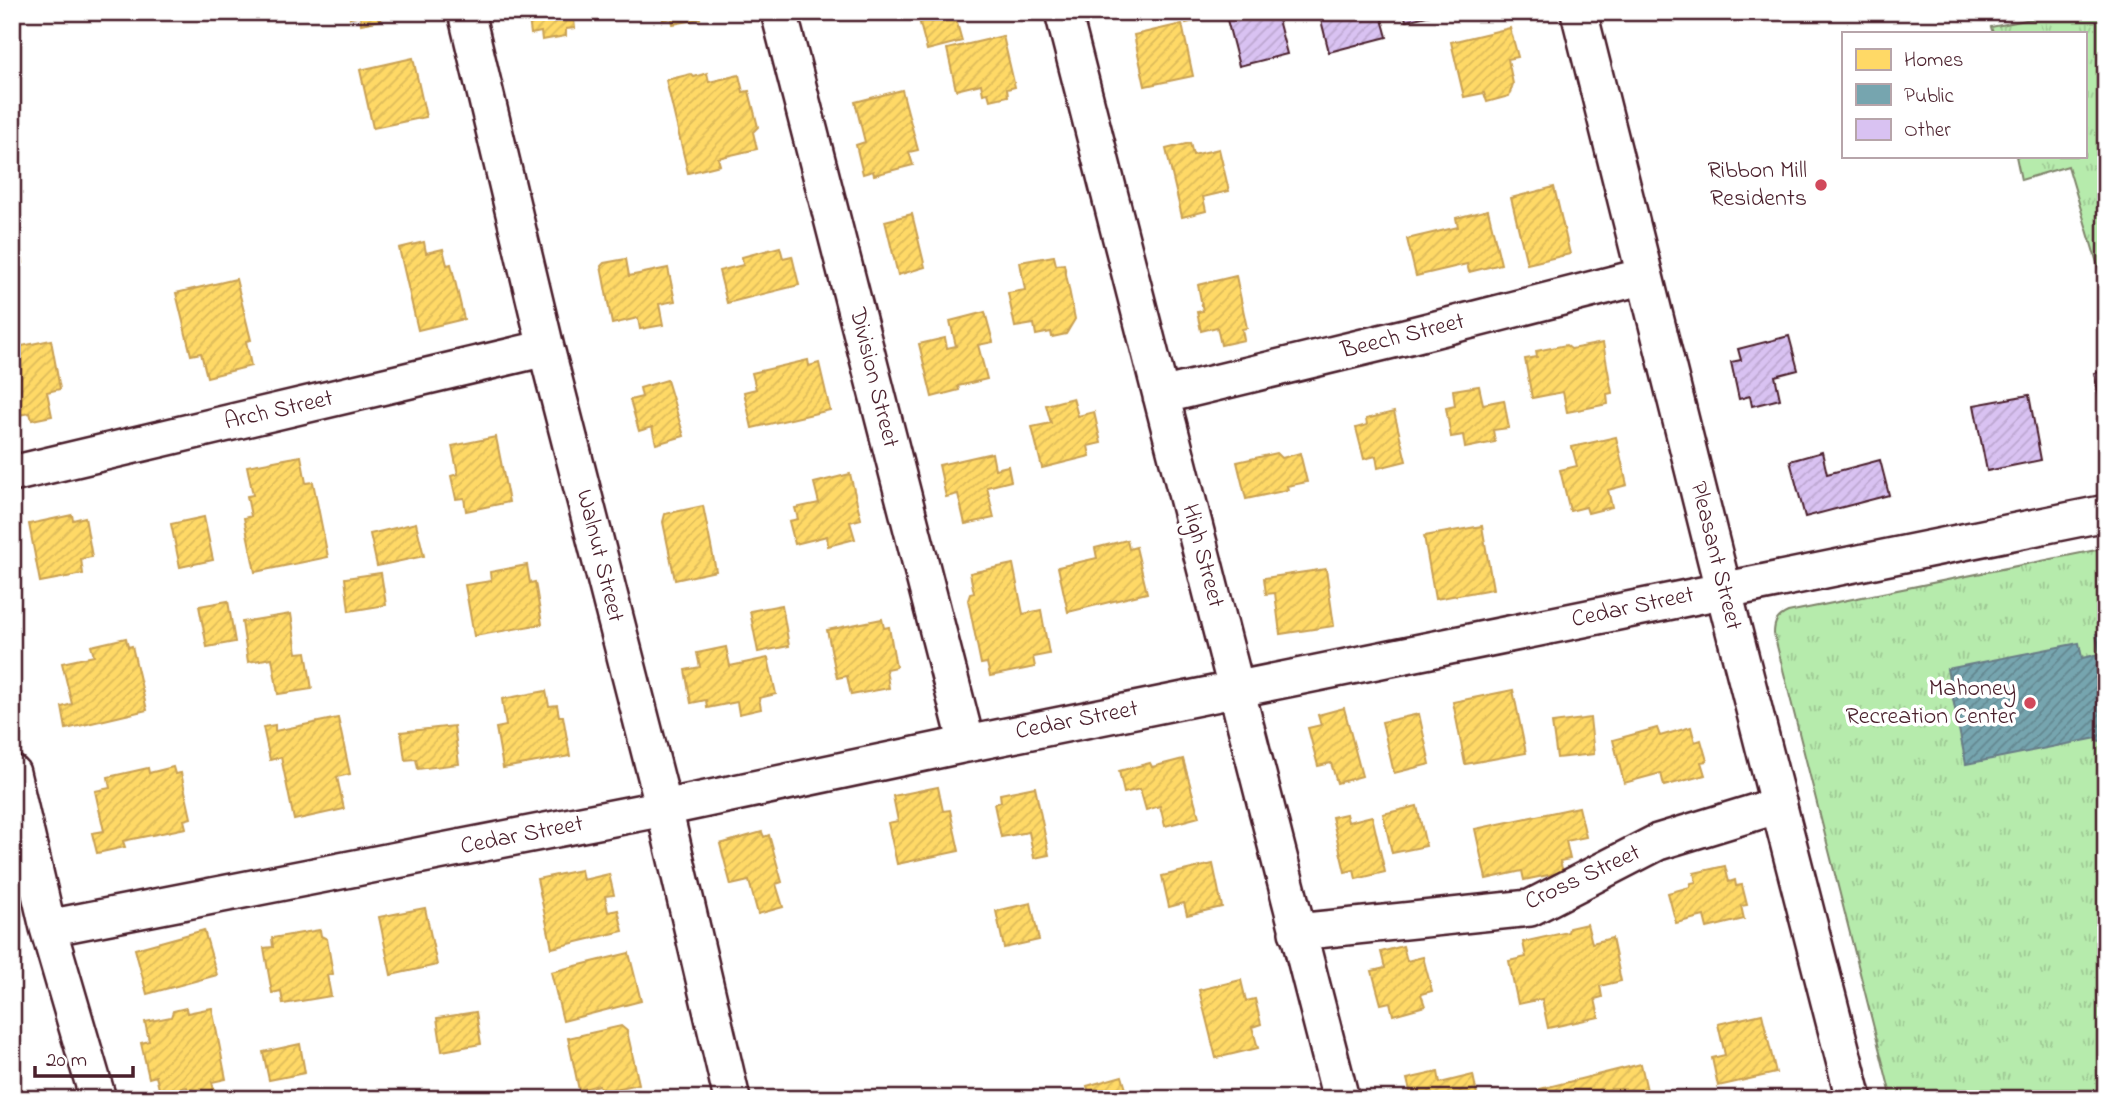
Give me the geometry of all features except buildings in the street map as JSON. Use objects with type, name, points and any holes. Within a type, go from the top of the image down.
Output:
[{"type":"street","name":"Walnut Street","points":[[466,12],[546,348],[664,808],[732,1099]]},
{"type":"street","name":"Division Street","points":[[779,12],[967,744]]},
{"type":"street","name":"High Street","points":[[1063,12],[1341,1099]]},
{"type":"street","name":"Pleasant Street","points":[[1579,12],[1853,1098]]},
{"type":"street","name":"Beech Street","points":[[1161,396],[1645,276]]},
{"type":"street","name":"Arch Street","points":[[12,474],[546,348]]},
{"type":"street","name":"Cedar Street","points":[[48,928],[664,808],[2106,513]]},
{"type":"street","points":[[12,773],[48,928],[98,1099]]},
{"type":"street","name":"Cross Street","points":[[1297,932],[1531,908],[1658,842],[1779,805]]},
{"type":"green space","points":[[2066,12],[2106,12],[2106,293],[2068,166],[2021,180],[2016,158],[2086,158],[2086,32],[1993,32],[1991,27]]},
{"type":"green space","points":[[2106,548],[2106,1099],[1892,1099],[1774,634],[1776,623],[1788,612]]},
{"type":"place","name":"Ribbon Mill Residents","points":[[1821,185]]},
{"type":"place","name":"Mahoney Recreation Center","points":[[2030,703]]}]
